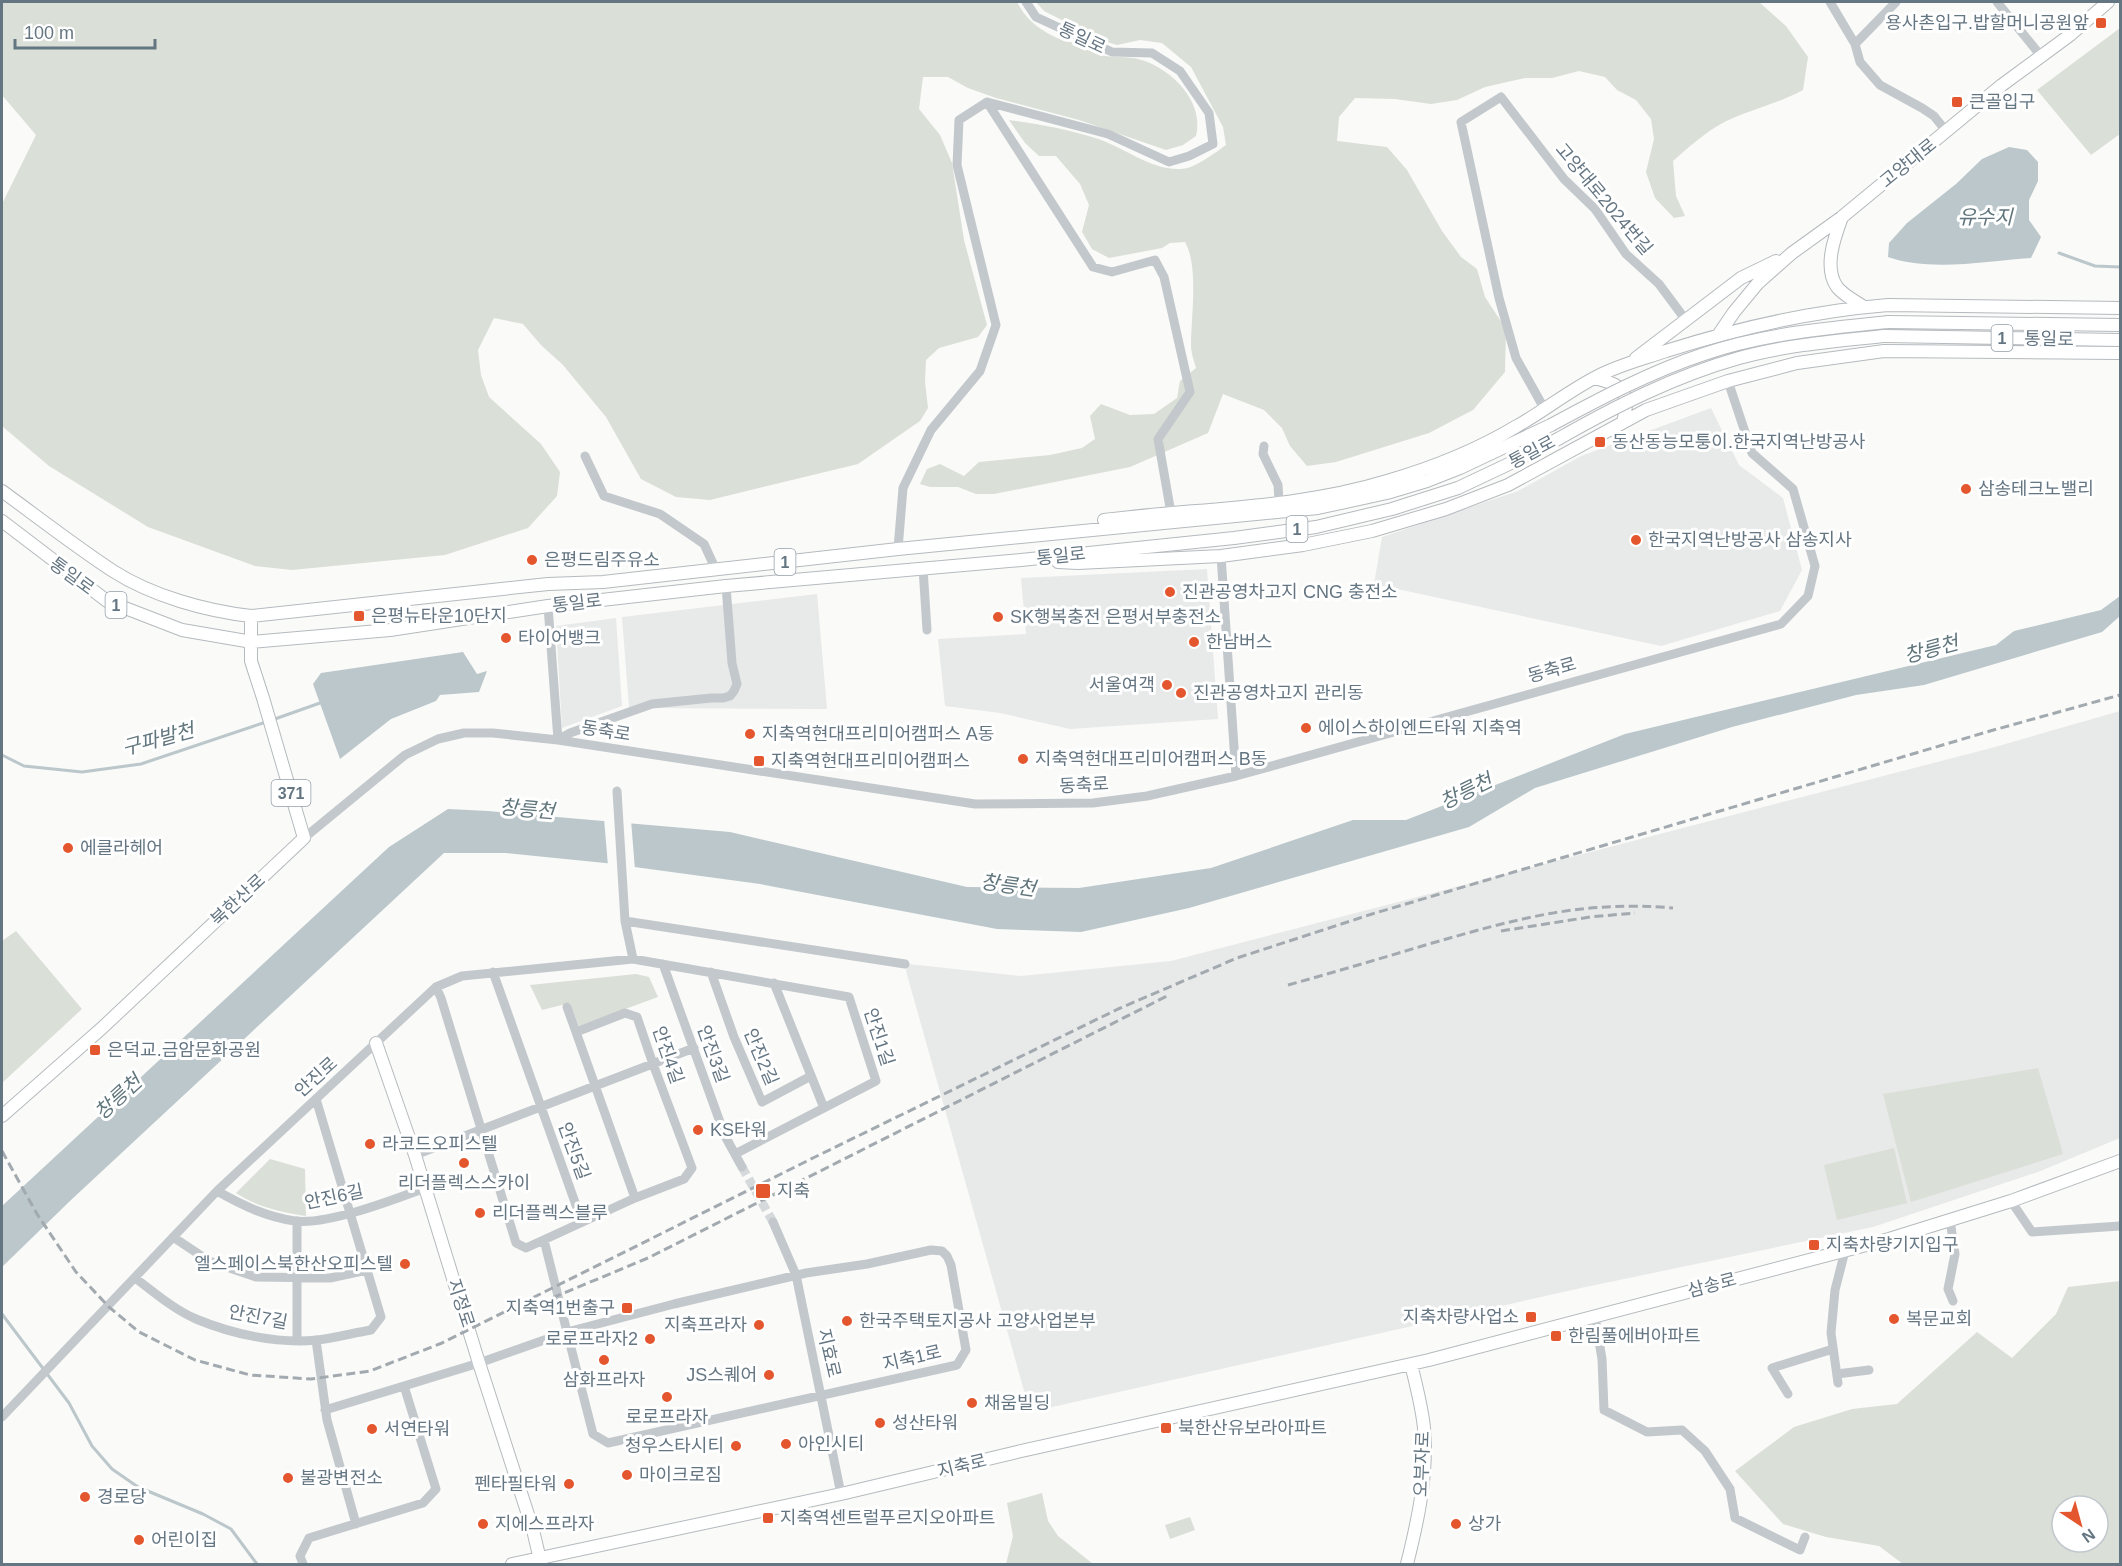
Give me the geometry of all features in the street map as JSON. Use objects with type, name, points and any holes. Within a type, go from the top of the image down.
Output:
[{"type":"main road","name":"고양대로","points":[[1719,334],[1758,283],[1792,253],[1842,217],[1946,131],[2070,35],[2102,3]]},
{"type":"main road","points":[[1842,217],[1832,244],[1831,264],[1834,279],[1837,287],[1864,307]]},
{"type":"main road","points":[[1628,364],[1742,278],[1792,253]]},
{"type":"main road","points":[[1023,537],[1105,520],[1279,502],[1323,496],[1387,482],[1451,459],[1514,428],[1594,378],[1628,364],[1719,334],[1748,327],[1888,305],[2121,308]]},
{"type":"main road","name":"통일로","points":[[2,491],[115,572],[166,597],[232,614],[251,616],[548,584],[603,582],[898,549],[1318,508],[1388,493],[1460,468],[1513,444],[1624,386],[1706,353],[1772,337],[1835,327],[1888,322],[2121,325]]},
{"type":"main road","points":[[1719,334],[1728,381]]},
{"type":"main road","name":"통일로","points":[[2,522],[107,601],[182,630],[252,642],[390,630],[548,606],[726,586],[1021,560],[1305,528],[1392,509],[1458,488],[1604,413],[1686,375],[1739,358],[1776,350],[1884,336],[2121,340]]},
{"type":"main road","points":[[1021,560],[1078,563],[1221,556],[1303,545],[1372,531],[1446,509],[1508,485],[1646,410],[1728,381],[1797,363],[1884,351],[2121,352]]},
{"type":"main road","points":[[1594,378],[1614,383],[1624,395],[1627,407],[1623,422]]},
{"type":"main road","name":"371","points":[[251,616],[251,662],[304,838]]},
{"type":"main road","name":"북한산로","points":[[2,1116],[102,1028],[304,838]]},
{"type":"main road","name":"지정로","points":[[376,1043],[415,1155],[533,1530],[540,1562]]},
{"type":"main road","name":"삼송로","points":[[1411,1364],[1845,1251],[2011,1201],[2121,1161]]},
{"type":"main road","name":"지축로","points":[[512,1564],[540,1562],[1411,1364]]},
{"type":"main road","name":"오부자로","points":[[1407,1564],[1419,1516],[1424,1468],[1424,1427],[1411,1364]]},
{"type":"street","name":"통일로","points":[[987,102],[1107,135],[1169,162],[1190,156],[1213,144],[1209,112],[1180,71],[1152,53],[1112,52],[1036,17],[1026,2]]},
{"type":"street","points":[[1830,2],[1855,44],[1860,62],[1880,85],[1934,116],[1946,131]]},
{"type":"street","points":[[1855,44],[1896,2]]},
{"type":"street","points":[[1997,2],[2041,56]]},
{"type":"street","name":"통일로","points":[[1501,97],[1461,122],[1499,298],[1516,358],[1545,410]]},
{"type":"street","name":"고양대로2024번길","points":[[1501,97],[1564,179],[1595,209],[1626,254],[1659,284],[1685,319]]},
{"type":"street","points":[[898,549],[903,488],[931,430],[980,371],[996,325],[957,165],[959,120],[987,102],[1093,267],[1112,272],[1155,260],[1164,277],[1190,392],[1158,439],[1171,513]]},
{"type":"street","name":"동축로","points":[[304,838],[405,755],[438,739],[464,733],[493,733],[558,741],[975,804],[1093,803],[1147,796],[1236,776],[1781,624],[1808,597],[1815,566],[1793,489],[1752,453],[1728,381]]},
{"type":"street","points":[[1264,446],[1263,454],[1278,485],[1279,502]]},
{"type":"street","points":[[585,456],[603,496],[660,514],[704,544],[716,570]]},
{"type":"street","points":[[1221,556],[1236,776]]},
{"type":"street","points":[[923,568],[927,630]]},
{"type":"street","points":[[548,606],[558,741],[570,733],[652,704],[730,696],[737,684],[732,663],[726,586]]},
{"type":"street","points":[[617,796],[625,921],[633,959]]},
{"type":"street","points":[[625,921],[905,964]]},
{"type":"street","name":"안진로","points":[[2,1417],[217,1191],[436,987],[462,976],[492,972],[633,959],[663,964]]},
{"type":"street","name":"안진1길","points":[[663,964],[849,996],[876,1081],[735,1154]]},
{"type":"street","name":"안진3길","points":[[663,964],[726,1136],[735,1154]]},
{"type":"street","name":"안진5길","points":[[492,972],[582,1222]]},
{"type":"street","name":"안진2길","points":[[711,972],[734,1037],[762,1102],[811,1076]]},
{"type":"street","points":[[774,983],[824,1108]]},
{"type":"street","points":[[436,987],[516,1243],[526,1248],[635,1198],[567,1006]]},
{"type":"street","name":"안진4길","points":[[576,1032],[625,1013],[638,1017],[692,1168],[684,1179],[635,1198]]},
{"type":"street","points":[[415,1155],[694,1048]]},
{"type":"street","points":[[173,1237],[209,1261],[256,1277],[330,1278],[367,1270],[316,1099]]},
{"type":"street","points":[[735,1154],[742,1167]]},
{"type":"street","name":"안진6길","points":[[217,1191],[250,1209],[297,1221],[349,1213],[425,1188]]},
{"type":"street","points":[[2011,1201],[2032,1232],[2121,1226]]},
{"type":"street","points":[[1950,1220],[1955,1254],[1948,1289],[1953,1301]]},
{"type":"street","points":[[297,1221],[297,1340]]},
{"type":"street","name":"지효로","points":[[773,1222],[796,1275],[841,1494]]},
{"type":"street","points":[[544,1240],[567,1332]]},
{"type":"street","name":"지축1로","points":[[325,1410],[479,1363],[567,1332],[796,1275],[931,1250],[942,1251],[951,1264],[966,1350],[957,1365],[608,1443],[593,1434],[567,1332]]},
{"type":"street","points":[[1845,1251],[1835,1290],[1831,1333],[1838,1378],[1869,1370]]},
{"type":"street","name":"안진7길","points":[[135,1278],[164,1300],[195,1318],[234,1332],[278,1340],[316,1340],[371,1330],[381,1317],[367,1270]]},
{"type":"street","points":[[1595,1317],[1602,1359],[1604,1410],[1647,1432],[1682,1430],[1705,1451],[1730,1489],[1735,1518],[1800,1550],[1805,1537]]},
{"type":"street","points":[[316,1340],[325,1410],[356,1524]]},
{"type":"street","points":[[1788,1394],[1772,1368],[1833,1349]]},
{"type":"street","points":[[303,1564],[300,1556],[309,1538],[423,1503],[436,1489],[404,1386]]},
{"type":"shaded area","points":[[2,2],[1017,2],[1032,22],[1056,38],[1077,44],[1101,55],[1138,59],[1162,69],[1182,87],[1190,98],[1195,110],[1196,136],[1183,145],[1166,150],[1079,120],[996,98],[968,88],[948,77],[923,77],[919,109],[940,135],[952,163],[964,240],[987,325],[978,337],[939,348],[926,360],[925,382],[928,408],[920,421],[858,464],[710,500],[676,497],[641,479],[606,417],[563,365],[523,324],[494,318],[478,350],[481,375],[489,397],[541,444],[560,472],[557,496],[528,528],[445,555],[292,570],[255,566],[148,527],[49,466],[2,426],[2,204],[36,135],[2,95]]},
{"type":"shaded area","points":[[1036,2],[1759,2],[1786,26],[1808,57],[1803,90],[1717,126],[1673,161],[1676,196],[1685,216],[1674,218],[1655,198],[1646,172],[1654,139],[1651,119],[1636,100],[1617,90],[1605,77],[1579,71],[1552,78],[1525,78],[1485,87],[1457,100],[1431,104],[1395,99],[1355,98],[1339,117],[1337,141],[1387,147],[1407,170],[1442,231],[1461,257],[1477,269],[1485,297],[1506,329],[1505,372],[1473,410],[1429,433],[1336,462],[1307,466],[1290,446],[1282,428],[1264,410],[1223,394],[1208,433],[1130,467],[994,494],[976,494],[958,487],[930,487],[920,484],[927,469],[940,464],[964,476],[979,462],[1050,455],[1082,448],[1095,439],[1090,416],[1101,404],[1130,415],[1154,414],[1177,398],[1180,381],[1196,368],[1191,345],[1192,264],[1185,242],[1170,243],[1162,248],[1109,258],[1092,249],[1082,232],[1089,205],[1080,184],[1056,156],[1039,156],[1025,143],[1009,120],[1084,135],[1170,169],[1181,169],[1198,164],[1226,145],[1223,127],[1191,67],[1162,43],[1140,40],[1117,45],[1101,40],[1044,11]]},
{"type":"shaded area","points":[[2120,28],[2120,134],[2091,155],[2037,90]]},
{"type":"shaded area","points":[[1711,408],[1739,465],[1783,498],[1802,570],[1780,611],[1661,646],[1374,584],[1382,537],[1518,491],[1581,456]]},
{"type":"shaded area","points":[[1207,569],[1218,719],[1070,729],[1000,713],[945,706],[938,639],[1026,634],[1021,578]]},
{"type":"shaded area","points":[[817,594],[827,709],[629,708],[622,617]]},
{"type":"shaded area","points":[[616,618],[622,706],[562,728],[556,626]]},
{"type":"shaded area","name":"지축차량사업소","points":[[2120,711],[2120,1138],[2038,1172],[1873,1227],[1581,1288],[1030,1412],[906,971],[908,964],[1021,976],[1171,961],[1995,747]]},
{"type":"shaded area","points":[[16,931],[82,1009],[2,1083],[2,941]]},
{"type":"shaded area","points":[[636,974],[649,977],[658,997],[579,1026],[570,1003],[542,1010],[530,985]]},
{"type":"shaded area","points":[[2038,1068],[2063,1154],[1911,1202],[1883,1094]]},
{"type":"shaded area","points":[[1894,1148],[1907,1203],[1837,1220],[1824,1165]]},
{"type":"shaded area","points":[[270,1159],[305,1169],[306,1216],[270,1208],[236,1193]]},
{"type":"shaded area","points":[[2120,1281],[2120,1564],[1903,1564],[1879,1546],[1826,1537],[1783,1524],[1735,1471],[1794,1427],[1852,1409],[1897,1404],[1977,1332],[2012,1358],[2056,1314],[2068,1287]]},
{"type":"shaded area","points":[[1042,1493],[1048,1521],[1058,1536],[1093,1564],[1006,1564],[1013,1536],[1007,1503]]},
{"type":"shaded area","points":[[1190,1517],[1195,1530],[1170,1539],[1165,1525]]},
{"type":"water","name":"유수지","points":[[2009,147],[2027,150],[2038,162],[2038,181],[2029,200],[2029,220],[2041,237],[2031,258],[1940,265],[1888,257],[1889,243],[1907,223],[1956,184],[1982,159]]},
{"type":"water","points":[[2120,596],[2120,616],[2102,632],[1924,685],[1856,695],[1732,727],[1535,788],[1469,827],[1189,908],[1081,932],[997,929],[760,884],[605,863],[506,853],[444,853],[2,1267],[2,1206],[389,847],[448,809],[730,832],[967,887],[1079,888],[1211,868],[1353,820],[1406,820],[1625,734],[1996,645],[2014,631],[2101,610]]},
{"type":"water","points":[[463,652],[477,674],[487,671],[479,692],[440,695],[436,701],[391,719],[340,759],[313,684],[321,673]]},
{"type":"pier","points":[[604,818],[631,820],[635,870],[608,866]]},
{"type":"waterway","points":[[2059,253],[2095,266],[2120,267]]},
{"type":"waterway","name":"구파발천","points":[[272,720],[320,703]]},
{"type":"waterway","name":"구파발천","points":[[2,755],[24,766],[82,772],[141,764],[266,722]]},
{"type":"waterway","points":[[2,1314],[69,1403],[92,1446],[112,1469],[138,1487],[203,1514],[231,1529],[257,1564]]},
{"type":"tunnel","points":[[742,1167],[773,1222]]},
{"type":"railway","points":[[2,1151],[37,1214],[76,1272],[109,1307],[139,1332],[195,1360],[250,1375],[311,1379],[370,1371],[442,1343],[1118,1009],[1237,958],[1372,914],[1990,731],[2120,695]]},
{"type":"railway","points":[[1288,985],[1520,920],[1579,909],[1640,906],[1673,908]]},
{"type":"railway","points":[[1501,931],[1590,917],[1635,913]]},
{"type":"railway","points":[[540,1303],[648,1258],[1167,996]]},
{"type":"place","name":"용사촌입구.밥할머니공원앞","points":[[2101,23]]},
{"type":"place","name":"큰골입구","points":[[1957,102]]},
{"type":"place","name":"동산동능모퉁이.한국지역난방공사","points":[[1600,442]]},
{"type":"place","name":"삼송테크노밸리","points":[[1966,489]]},
{"type":"place","name":"한국지역난방공사 삼송지사","points":[[1636,540]]},
{"type":"place","name":"은평드림주유소","points":[[532,560]]},
{"type":"place","name":"진관공영차고지 CNG 충전소","points":[[1170,592]]},
{"type":"place","name":"은평뉴타운10단지","points":[[359,616]]},
{"type":"place","name":"SK행복충전 은평서부충전소","points":[[998,617]]},
{"type":"place","name":"타이어뱅크","points":[[506,638]]},
{"type":"place","name":"한남버스","points":[[1194,642]]},
{"type":"place","name":"서울여객","points":[[1167,685]]},
{"type":"place","name":"진관공영차고지 관리동","points":[[1181,693]]},
{"type":"place","name":"에이스하이엔드타워 지축역","points":[[1306,728]]},
{"type":"place","name":"지축역현대프리미어캠퍼스 A동","points":[[750,734]]},
{"type":"place","name":"지축역현대프리미어캠퍼스 B동","points":[[1023,759]]},
{"type":"place","name":"지축역현대프리미어캠퍼스","points":[[759,761]]},
{"type":"place","name":"에클라헤어","points":[[68,848]]},
{"type":"place","name":"은덕교.금암문화공원","points":[[95,1050]]},
{"type":"place","name":"KS타워","points":[[698,1130]]},
{"type":"place","name":"라코드오피스텔","points":[[370,1144]]},
{"type":"place","name":"리더플렉스스카이","points":[[464,1163]]},
{"type":"place","name":"지축","points":[[763,1191]]},
{"type":"place","name":"리더플렉스블루","points":[[480,1213]]},
{"type":"place","name":"지축차량기지입구","points":[[1814,1245]]},
{"type":"place","name":"엘스페이스북한산오피스텔","points":[[405,1264]]},
{"type":"place","name":"지축역1번출구","points":[[627,1308]]},
{"type":"place","name":"지축차량사업소","points":[[1531,1317]]},
{"type":"place","name":"복문교회","points":[[1894,1319]]},
{"type":"place","name":"한국주택토지공사 고양사업본부","points":[[847,1321]]},
{"type":"place","name":"지축프라자","points":[[759,1325]]},
{"type":"place","name":"한림풀에버아파트","points":[[1556,1336]]},
{"type":"place","name":"로로프라자2","points":[[650,1339]]},
{"type":"place","name":"삼화프라자","points":[[604,1360]]},
{"type":"place","name":"JS스퀘어","points":[[769,1375]]},
{"type":"place","name":"로로프라자","points":[[667,1397]]},
{"type":"place","name":"채움빌딩","points":[[972,1403]]},
{"type":"place","name":"성산타워","points":[[880,1423]]},
{"type":"place","name":"북한산유보라아파트","points":[[1166,1428]]},
{"type":"place","name":"서연타워","points":[[372,1429]]},
{"type":"place","name":"아인시티","points":[[786,1444]]},
{"type":"place","name":"청우스타시티","points":[[736,1446]]},
{"type":"place","name":"마이크로짐","points":[[627,1475]]},
{"type":"place","name":"불광변전소","points":[[288,1478]]},
{"type":"place","name":"펜타필타워","points":[[569,1484]]},
{"type":"place","name":"경로당","points":[[85,1497]]},
{"type":"place","name":"지축역센트럴푸르지오아파트","points":[[768,1518]]},
{"type":"place","name":"지에스프라자","points":[[483,1524]]},
{"type":"place","name":"상가","points":[[1456,1524]]},
{"type":"place","name":"어린이집","points":[[139,1540]]},
{"type":"water label","name":"창릉천","points":[[1931,649]]},
{"type":"water label","name":"창릉천","points":[[1466,791]]},
{"type":"water label","name":"창릉천","points":[[527,809]]},
{"type":"water label","name":"창릉천","points":[[1008,885]]},
{"type":"water label","name":"창릉천","points":[[118,1097]]}]
